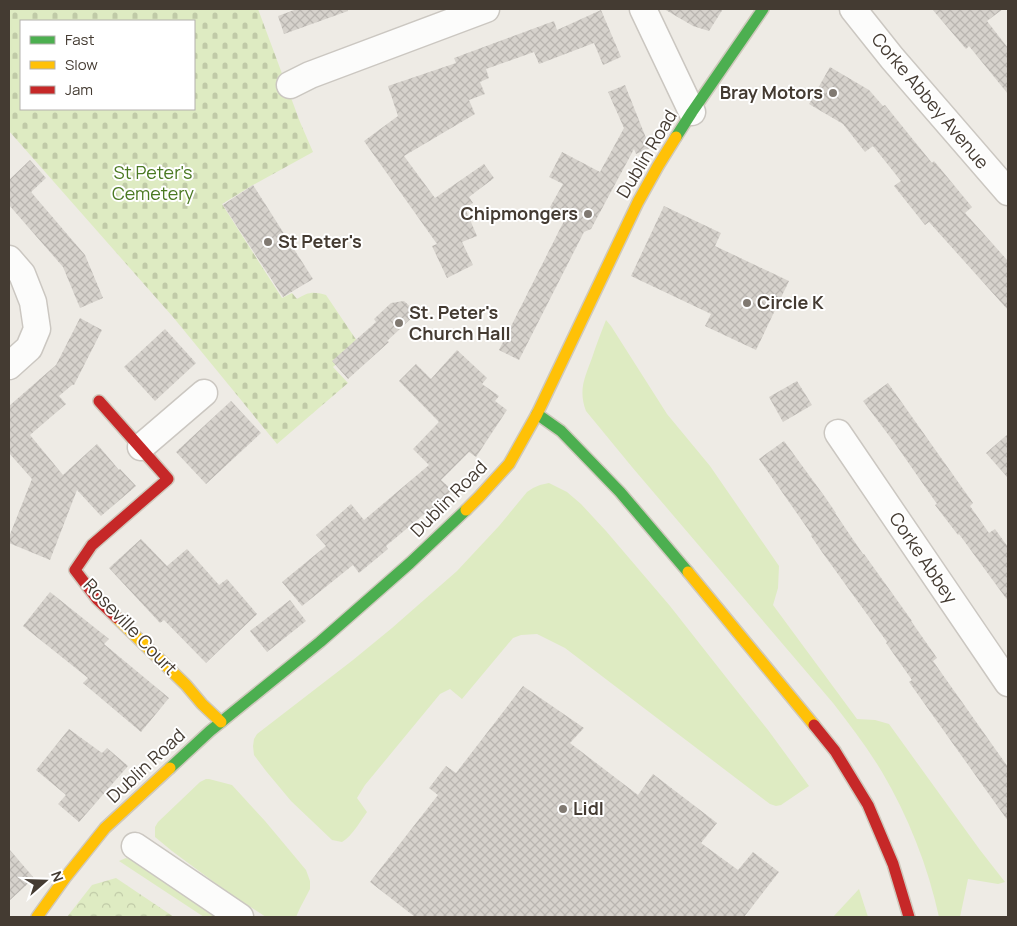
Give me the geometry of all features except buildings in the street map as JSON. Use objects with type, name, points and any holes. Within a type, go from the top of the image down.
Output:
[{"type":"main road","name":"Dublin Road","points":[[37,917],[65,878],[106,828],[210,731],[320,642],[410,563],[479,498],[509,464],[536,414],[638,202],[692,112],[763,9]]},
{"type":"main road","name":"Roseville Court","points":[[98,400],[168,479],[92,545],[75,570],[97,599],[186,685],[221,722]]},
{"type":"main road","points":[[536,414],[561,431],[620,492],[720,610],[835,751],[868,804],[893,864],[909,917]]},
{"type":"street","points":[[290,85],[310,75],[486,9]]},
{"type":"street","points":[[643,9],[692,112]]},
{"type":"street","name":"Corke Abbey Avenue","points":[[853,9],[892,58],[1008,192]]},
{"type":"street","points":[[9,259],[22,274],[32,302],[37,329],[29,348],[9,366]]},
{"type":"street","points":[[141,447],[204,392]]},
{"type":"street","name":"Corke Abbey","points":[[838,433],[1008,683]]},
{"type":"street","points":[[135,846],[240,917]]},
{"type":"green space","name":"St Peter's Cemetery","points":[[9,9],[258,9],[313,152],[222,204],[282,298],[292,293],[297,299],[311,293],[326,295],[359,344],[333,367],[348,383],[277,444],[173,317],[9,131]]},
{"type":"green space","points":[[606,320],[667,414],[710,466],[779,566],[778,588],[773,605],[857,719],[875,720],[889,724],[1005,882],[998,884],[968,879],[960,917],[939,917],[923,860],[909,824],[882,772],[852,728],[833,703],[586,411],[583,384]]},
{"type":"green space","points":[[549,483],[567,492],[606,531],[670,606],[768,730],[809,786],[781,805],[770,804],[565,648],[537,634],[521,635],[513,638],[462,699],[450,689],[440,694],[365,785],[357,798],[367,812],[356,828],[342,842],[332,840],[291,801],[254,755],[254,739],[257,734],[392,628],[457,571],[499,526],[527,492],[540,485]]},
{"type":"green space","points":[[206,779],[232,785],[306,870],[310,881],[310,889],[296,917],[266,917],[230,894],[155,837],[155,827],[158,822],[200,782]]},
{"type":"green space","points":[[126,858],[133,860],[217,917],[204,917],[119,861]]},
{"type":"green space","points":[[116,878],[174,917],[67,917],[92,885]]},
{"type":"green space","points":[[859,889],[868,917],[833,917]]},
{"type":"traffic: fast","points":[[676,137],[763,9]]},
{"type":"traffic: fast","points":[[537,414],[561,431],[620,492],[688,572]]},
{"type":"traffic: fast","points":[[170,768],[210,731],[320,642],[410,563],[466,510]]},
{"type":"traffic: slow","points":[[466,510],[509,464],[537,414],[638,202],[676,137]]},
{"type":"traffic: slow","points":[[688,572],[814,725]]},
{"type":"traffic: slow","points":[[117,618],[221,722]]},
{"type":"traffic: slow","points":[[37,917],[105,828],[170,768]]},
{"type":"traffic: jam","points":[[99,401],[168,479],[92,545],[75,570],[97,599],[117,618]]},
{"type":"traffic: jam","points":[[814,725],[835,751],[868,805],[893,864],[909,917]]},
{"type":"place","name":"Bray Motors","points":[[833,93]]},
{"type":"place","name":"Chipmongers","points":[[588,214]]},
{"type":"place","name":"St Peter's","points":[[268,242]]},
{"type":"place","name":"Circle K","points":[[747,303]]},
{"type":"place","name":"St. Peter's Church Hall","points":[[399,323]]},
{"type":"place","name":"Lidl","points":[[563,809]]}]
